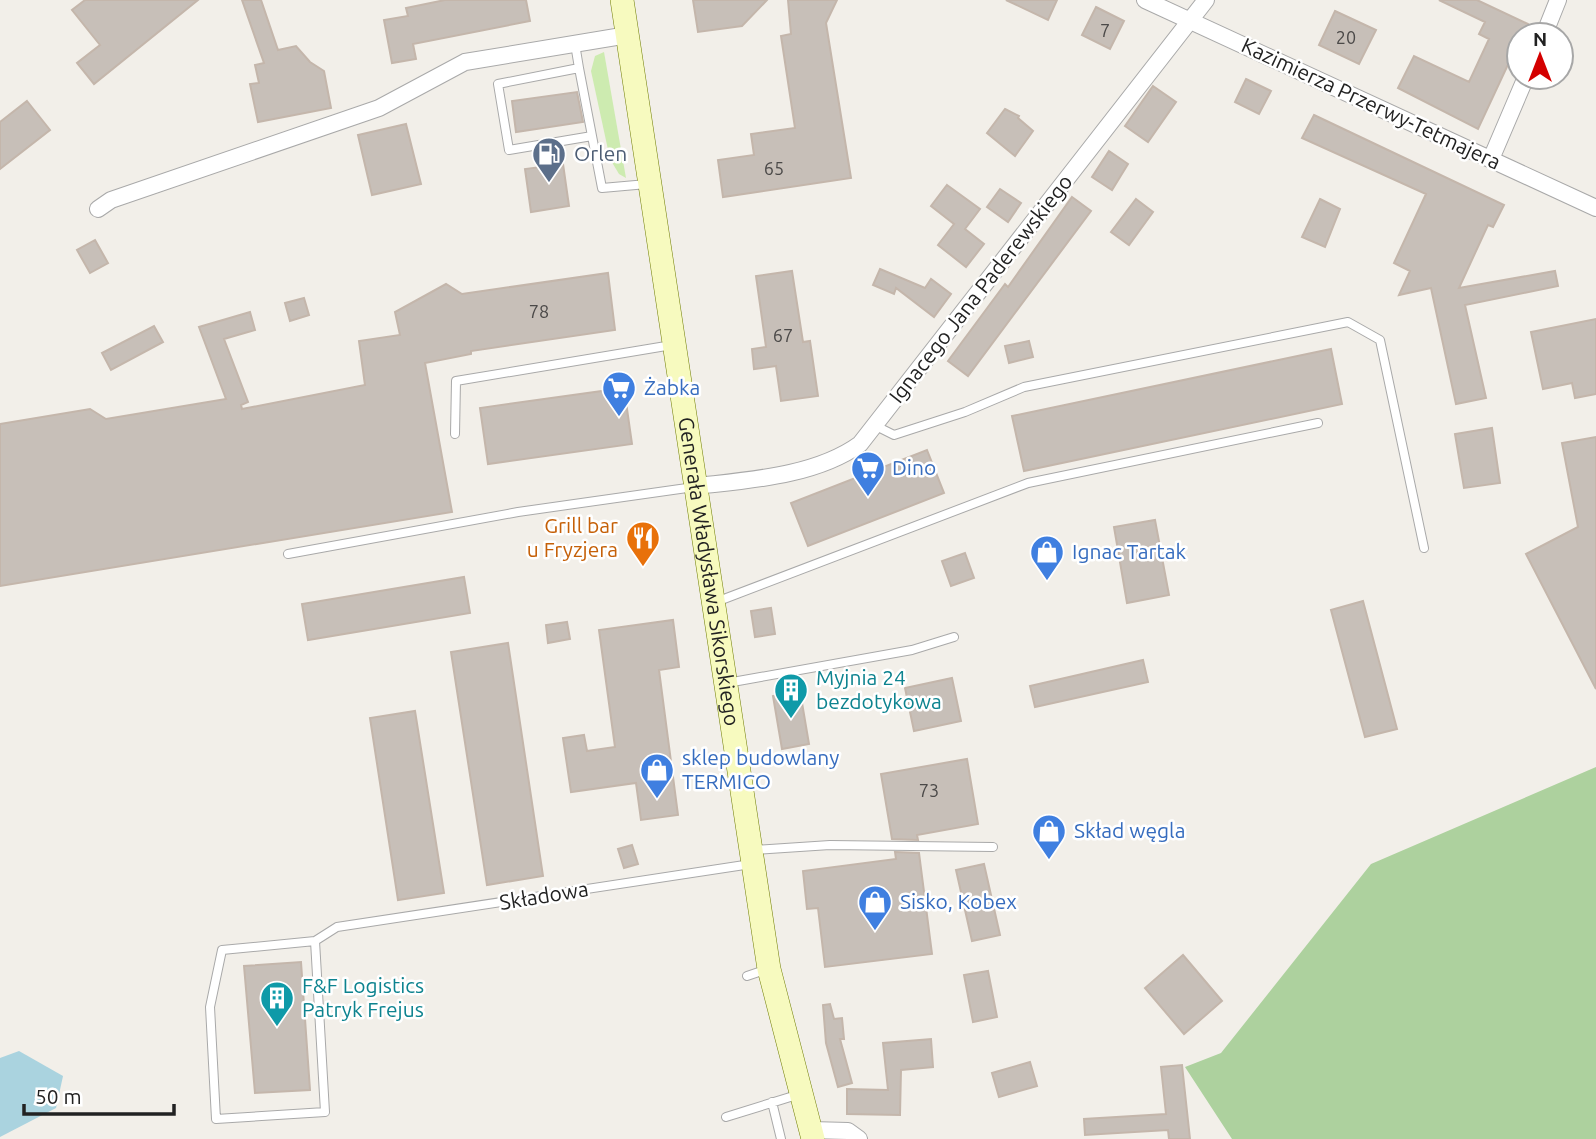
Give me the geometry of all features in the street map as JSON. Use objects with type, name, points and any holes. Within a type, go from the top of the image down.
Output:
[{"type":"main road","name":"Generała Władysława Sikorskiego","points":[[622,0],[697,486],[750,857],[758,973],[812,1135]]},
{"type":"street","name":"Kazimierza Przerwy-Tetmajera","points":[[1145,0],[1596,208]]},
{"type":"street","name":"Ignacego Jana Paderewskiego","points":[[697,486],[779,473],[832,459],[860,444],[1206,0]]},
{"type":"street","points":[[1550,21],[1558,0]]},
{"type":"street","points":[[98,209],[111,200],[211,164],[379,108],[465,62],[628,36]]},
{"type":"street","points":[[1491,159],[1520,91]]},
{"type":"street","points":[[812,1135],[848,1131],[859,1139]]},
{"type":"lane","points":[[575,44],[602,188],[650,183]]},
{"type":"lane","points":[[579,68],[498,84],[509,150],[592,136]]},
{"type":"lane","points":[[876,426],[894,435],[965,412],[1024,387],[1348,322],[1380,340],[1424,548]]},
{"type":"lane","points":[[455,435],[456,381],[675,345]]},
{"type":"lane","points":[[713,603],[1028,483],[1318,424]]},
{"type":"lane","points":[[288,554],[518,512],[697,486]]},
{"type":"lane","points":[[724,683],[912,650],[954,637]]},
{"type":"lane","name":"Składowa","points":[[315,942],[337,928],[830,845],[993,847]]},
{"type":"lane","points":[[315,942],[325,1112],[216,1119],[210,1007],[222,950],[315,942]]},
{"type":"lane","points":[[726,1117],[800,1094]]},
{"type":"lane","points":[[772,1102],[781,1139]]},
{"type":"green space","points":[[604,52],[626,178],[619,174],[610,159],[591,71],[595,56]]},
{"type":"green space","points":[[1596,767],[1596,1139],[1232,1139],[1185,1067],[1221,1053],[1371,864]]},
{"type":"water","points":[[19,1051],[63,1076],[56,1108],[0,1137],[0,1058]]},
{"type":"building","points":[[85,0],[198,0],[94,84],[77,63],[100,45],[72,10]]},
{"type":"building","points":[[242,0],[261,0],[278,50],[296,46],[310,62],[324,71],[331,108],[258,122],[250,84],[259,83],[255,65],[264,63]]},
{"type":"building","points":[[445,0],[526,0],[530,21],[413,44],[416,59],[392,63],[384,20],[408,16],[406,8]]},
{"type":"building","points":[[693,0],[767,0],[742,26],[698,32]]},
{"type":"building","points":[[788,0],[837,0],[826,23],[851,178],[723,197],[718,160],[754,155],[751,134],[795,128],[781,36],[791,34]]},
{"type":"building","points":[[1006,0],[1057,0],[1048,20]]},
{"type":"building","points":[[1439,0],[1477,0],[1522,21],[1505,21],[1505,71],[1478,129],[1398,88],[1414,56],[1469,82],[1489,39],[1479,34],[1485,22]]},
{"type":"building","points":[[1096,7],[1124,21],[1110,49],[1082,35]]},
{"type":"building","points":[[1335,11],[1376,30],[1359,64],[1319,45]]},
{"type":"building","points":[[1246,79],[1271,91],[1259,114],[1235,102]]},
{"type":"building","points":[[1153,86],[1176,102],[1148,142],[1125,126]]},
{"type":"building","points":[[577,92],[583,122],[516,132],[512,101]]},
{"type":"building","points":[[27,101],[50,130],[0,169],[0,122]]},
{"type":"building","points":[[1005,109],[1019,116],[1033,131],[1015,156],[987,133]]},
{"type":"building","points":[[1314,115],[1504,205],[1493,227],[1488,225],[1459,288],[1555,271],[1558,286],[1465,305],[1486,398],[1456,404],[1431,288],[1399,295],[1410,271],[1394,263],[1426,194],[1302,138]]},
{"type":"building","points":[[406,124],[421,184],[372,195],[358,135]]},
{"type":"building","points":[[1109,151],[1128,164],[1112,190],[1092,177]]},
{"type":"building","points":[[563,164],[569,206],[531,212],[525,169]]},
{"type":"building","points":[[947,185],[980,209],[965,229],[984,244],[966,267],[938,245],[954,224],[931,206]]},
{"type":"building","points":[[1000,189],[1021,203],[1008,222],[987,207]]},
{"type":"building","points":[[1072,197],[1091,211],[968,376],[948,361],[1005,284],[1008,287]]},
{"type":"building","points":[[1136,199],[1153,212],[1129,245],[1111,232]]},
{"type":"building","points":[[1320,199],[1340,209],[1325,247],[1302,237]]},
{"type":"building","points":[[95,240],[108,263],[90,273],[77,250]]},
{"type":"building","points":[[880,269],[925,288],[931,279],[951,294],[934,317],[896,288],[894,294],[873,285]]},
{"type":"building","points":[[792,271],[803,342],[810,341],[818,396],[781,401],[776,366],[754,369],[752,349],[766,347],[756,276]]},
{"type":"building","points":[[608,273],[615,330],[471,351],[471,354],[425,363],[452,512],[0,586],[0,424],[90,409],[106,419],[226,399],[199,327],[250,312],[255,330],[224,339],[248,402],[241,405],[242,409],[365,385],[359,341],[400,335],[395,312],[446,284],[462,294]]},
{"type":"building","points":[[304,298],[309,315],[290,321],[285,303]]},
{"type":"building","points":[[1596,319],[1596,394],[1575,398],[1572,383],[1543,389],[1531,332]]},
{"type":"building","points":[[154,326],[163,342],[111,370],[102,353]]},
{"type":"building","points":[[1029,341],[1033,357],[1009,363],[1005,346]]},
{"type":"building","points":[[1331,349],[1342,404],[1024,471],[1012,416]]},
{"type":"building","points":[[624,388],[632,444],[488,464],[480,408]]},
{"type":"building","points":[[1492,428],[1500,483],[1464,488],[1455,434]]},
{"type":"building","points":[[1596,437],[1596,689],[1526,554],[1578,527],[1562,443]]},
{"type":"building","name":"Dino","points":[[927,450],[944,493],[808,546],[791,503]]},
{"type":"building","points":[[1155,520],[1169,595],[1127,603],[1114,527]]},
{"type":"building","points":[[965,553],[974,578],[951,586],[942,561]]},
{"type":"building","points":[[464,577],[470,613],[308,640],[302,604]]},
{"type":"building","points":[[1363,601],[1397,729],[1365,737],[1331,610]]},
{"type":"building","points":[[771,608],[775,634],[755,637],[751,611]]},
{"type":"building","points":[[673,620],[679,667],[659,670],[678,815],[641,820],[636,783],[571,792],[563,738],[584,735],[587,751],[615,747],[599,630]]},
{"type":"building","points":[[567,622],[570,639],[548,643],[546,625]]},
{"type":"building","points":[[508,643],[543,876],[487,885],[451,652]]},
{"type":"building","points":[[1143,660],[1148,682],[1035,707],[1030,686]]},
{"type":"building","points":[[952,678],[961,721],[914,731],[905,688]]},
{"type":"building","name":"Myjnia 24 bezdotykowa","points":[[800,691],[809,744],[782,749],[773,696]]},
{"type":"building","points":[[415,711],[444,893],[398,900],[370,718]]},
{"type":"building","points":[[967,759],[978,824],[917,835],[918,840],[892,839],[881,774]]},
{"type":"building","points":[[632,845],[638,864],[624,868],[618,849]]},
{"type":"building","name":"Sisko, Kobex","points":[[895,852],[919,853],[932,954],[825,967],[818,908],[807,909],[803,871],[896,859]]},
{"type":"building","points":[[984,864],[1000,935],[972,941],[956,870]]},
{"type":"building","points":[[1183,955],[1222,1001],[1184,1034],[1145,988]]},
{"type":"building","name":"F&F Logistics Patryk Frejus","points":[[301,962],[310,1090],[255,1093],[244,966]]},
{"type":"building","points":[[988,971],[997,1017],[973,1022],[964,975]]},
{"type":"building","points":[[830,1004],[834,1019],[842,1018],[844,1039],[840,1039],[852,1083],[838,1087],[826,1043],[823,1005]]},
{"type":"building","points":[[931,1039],[933,1067],[901,1070],[900,1115],[847,1114],[847,1089],[888,1090],[883,1043]]},
{"type":"building","points":[[1030,1062],[1037,1086],[999,1097],[992,1073]]},
{"type":"building","points":[[1182,1065],[1190,1139],[1169,1139],[1168,1130],[1085,1135],[1084,1119],[1166,1114],[1161,1067]]},
{"type":"place","name":"Orlen","points":[[549,184]]},
{"type":"place","name":"Żabka","points":[[619,418]]},
{"type":"place","name":"Dino","points":[[868,498]]},
{"type":"place","name":"Grill bar u Fryzjera","points":[[643,568]]},
{"type":"place","name":"Ignac Tartak","points":[[1047,582]]},
{"type":"place","name":"Myjnia 24 bezdotykowa","points":[[791,720]]},
{"type":"place","name":"sklep budowlany TERMICO","points":[[657,800]]},
{"type":"place","name":"Skład węgla","points":[[1049,861]]},
{"type":"place","name":"Sisko, Kobex","points":[[875,932]]},
{"type":"place","name":"F&F Logistics Patryk Frejus","points":[[277,1028]]}]
